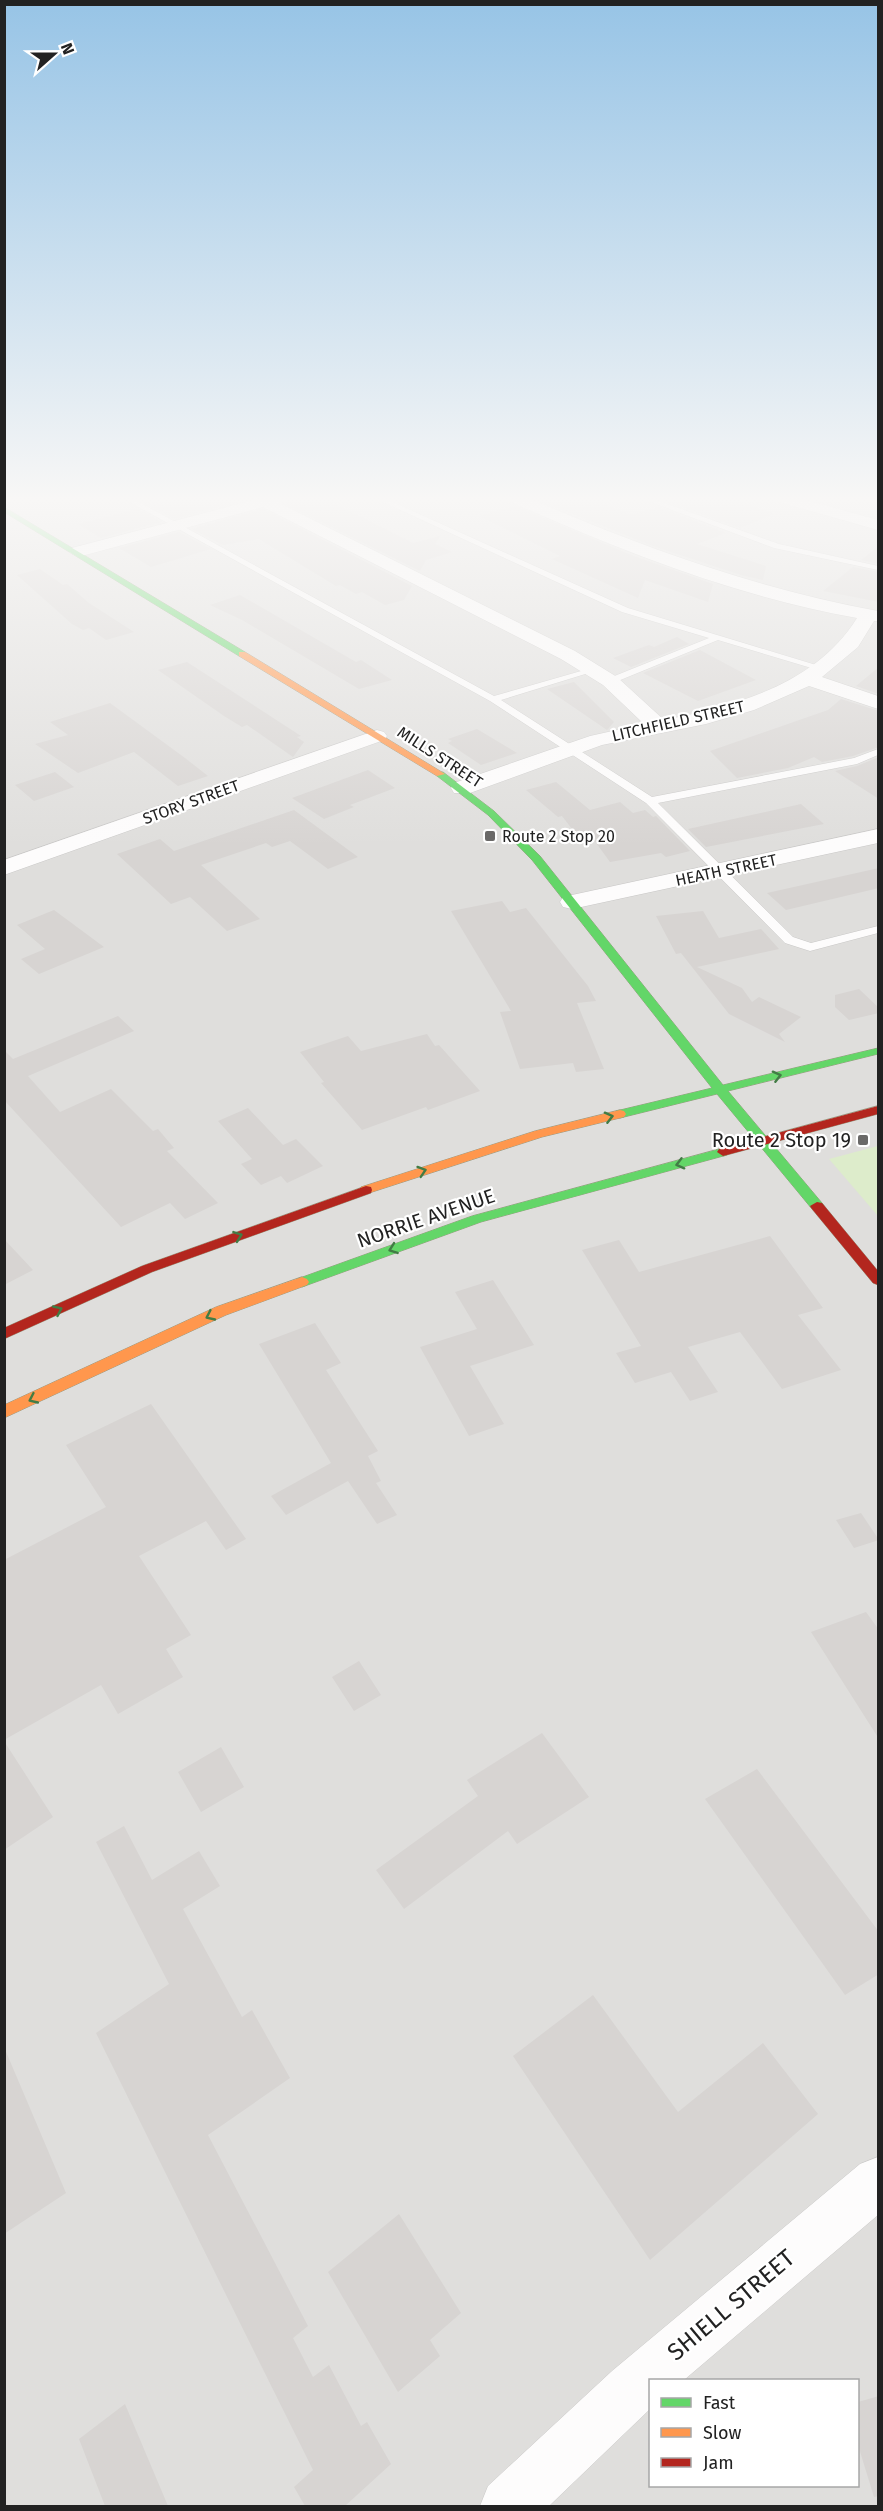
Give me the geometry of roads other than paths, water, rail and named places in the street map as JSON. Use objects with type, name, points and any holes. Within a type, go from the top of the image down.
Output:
[{"type":"street","name":"MILLS STREET","points":[[175,612],[462,788],[505,825],[573,902],[720,1090],[879,1280]]},
{"type":"street","points":[[483,612],[592,669],[610,681],[659,727]]},
{"type":"street","points":[[856,612],[873,616]]},
{"type":"street","name":"LITCHFIELD STREET","points":[[462,788],[570,748],[706,718],[747,706],[814,673],[851,643],[873,616]]},
{"type":"street","points":[[814,673],[879,703]]},
{"type":"street","name":"STORY STREET","points":[[4,868],[376,736]]},
{"type":"street","name":"HEATH STREET","points":[[573,902],[879,836]]},
{"type":"street","points":[[4,1334],[147,1269],[376,1186],[539,1134],[879,1051]]},
{"type":"street","name":"NORRIE AVENUE","points":[[4,1412],[221,1311],[466,1223],[879,1110]]},
{"type":"street","name":"SHIELL STREET","points":[[508,2506],[630,2390],[879,2182]]},
{"type":"lane","points":[[335,612],[493,699],[650,801],[789,940],[810,947],[879,930]]},
{"type":"lane","points":[[634,612],[719,637],[814,673]]},
{"type":"lane","points":[[610,681],[719,637]]},
{"type":"lane","points":[[493,699],[592,669]]},
{"type":"lane","points":[[650,801],[858,760],[879,752]]},
{"type":"place","name":"Route 2 Stop 20","points":[[490,836]]},
{"type":"place","name":"Route 2 Stop 19","points":[[863,1140]]}]
